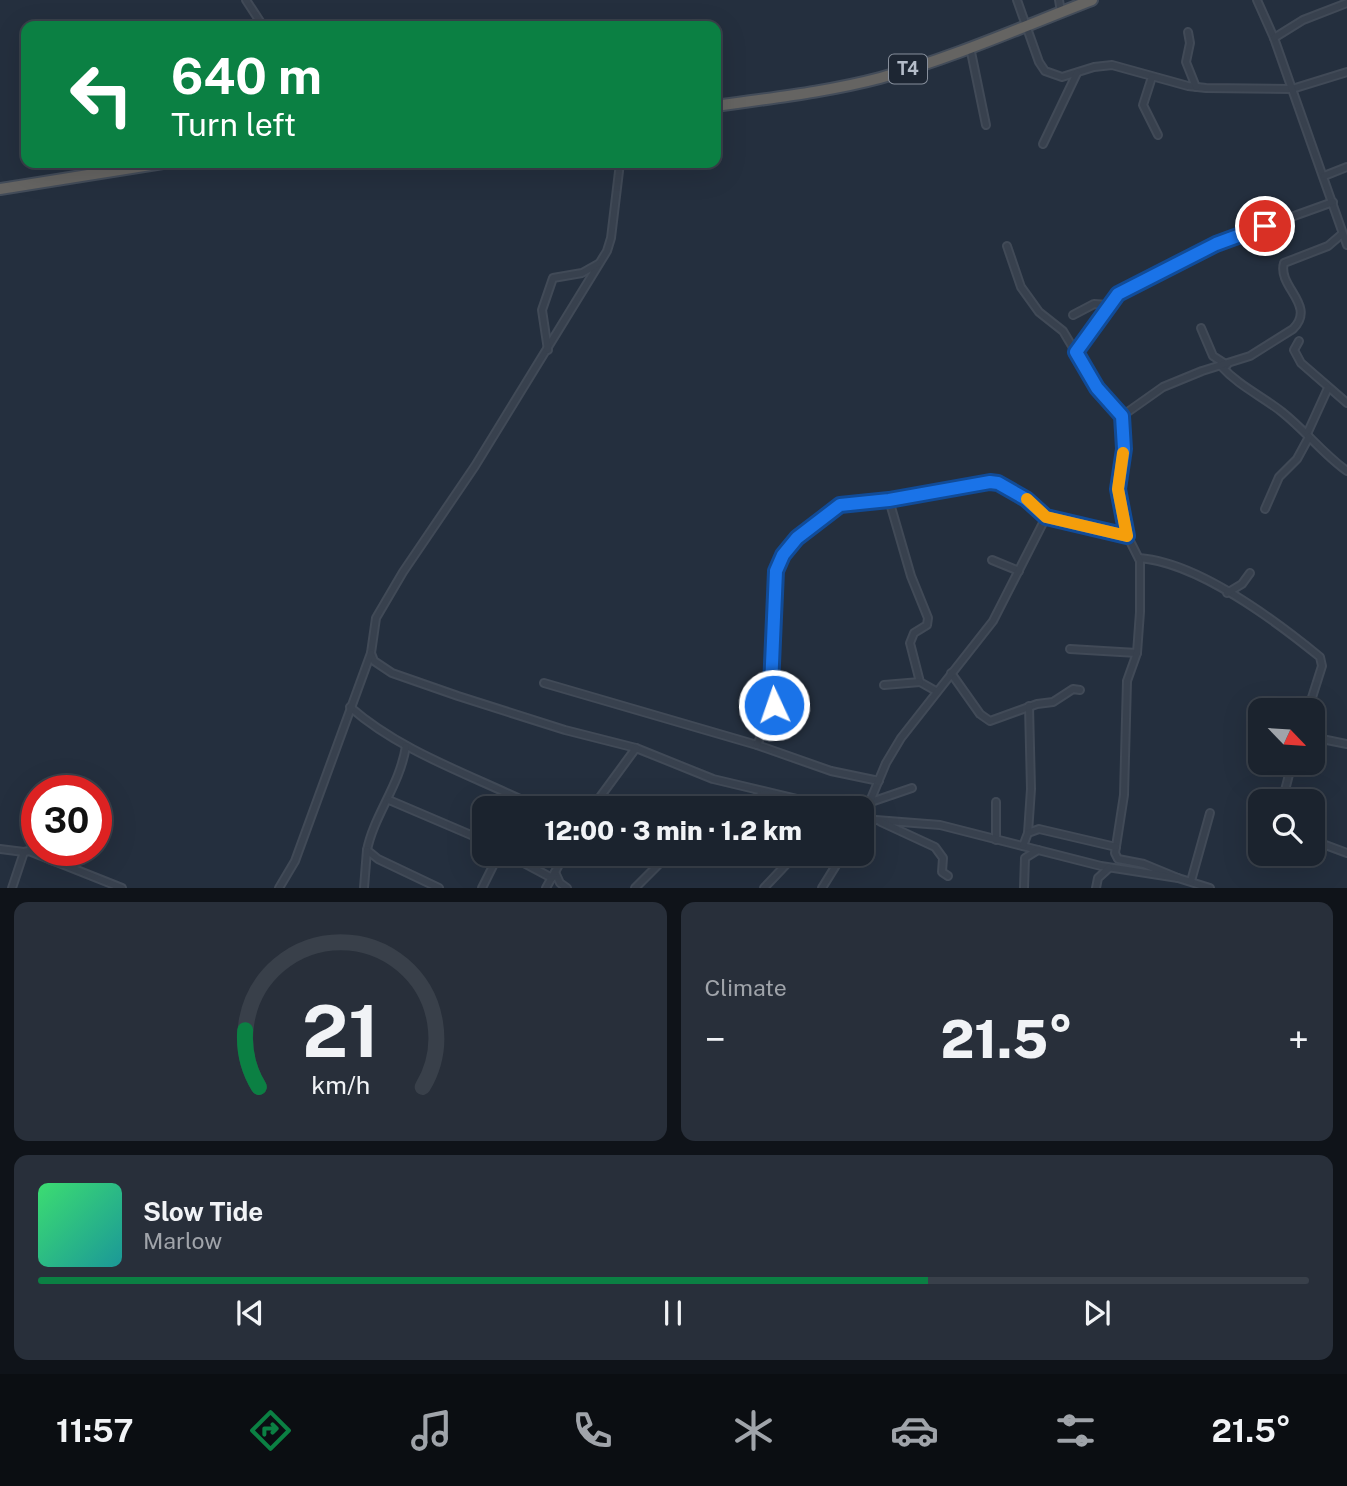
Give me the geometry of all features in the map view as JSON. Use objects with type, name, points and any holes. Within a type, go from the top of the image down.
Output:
[{"type":"highway","name":"T4","points":[[721,105],[849,85],[970,47],[1060,6],[1090,0]]},
{"type":"highway","points":[[0,189],[132,168]]},
{"type":"street","points":[[247,0],[260,21]]},
{"type":"street","points":[[1017,0],[1039,62],[1045,71],[1062,77],[1105,65],[1196,87],[1292,89],[1347,72]]},
{"type":"street","points":[[1257,0],[1274,38],[1347,245]]},
{"type":"street","points":[[1274,38],[1303,20],[1347,2]]},
{"type":"street","points":[[1188,32],[1190,43],[1186,62],[1196,87]]},
{"type":"street","points":[[970,47],[986,125]]},
{"type":"street","points":[[1042,144],[1077,73]]},
{"type":"street","points":[[1152,77],[1143,97],[1143,106],[1158,135]]},
{"type":"street","points":[[1324,176],[1347,167]]},
{"type":"street","points":[[279,887],[295,861],[371,653],[374,624],[548,349],[599,263],[611,238],[619,168]]},
{"type":"street","points":[[1076,352],[1100,322],[1108,305],[1126,289],[1216,244],[1333,202]]},
{"type":"street","points":[[1339,222],[1347,225]]},
{"type":"street","points":[[1122,416],[1163,387],[1202,371],[1224,366],[1260,350],[1298,323],[1302,308],[1283,272],[1284,262],[1328,246],[1342,234]]},
{"type":"street","points":[[1007,246],[1021,287],[1039,312],[1063,331],[1097,388],[1122,416],[1124,449],[1118,489],[1127,536],[1139,558],[1137,653],[1128,681],[1124,795],[1116,847],[1118,859],[1144,864],[1178,878]]},
{"type":"street","points":[[548,349],[542,310],[553,278],[582,273],[599,263]]},
{"type":"street","points":[[1073,315],[1094,304],[1108,305]]},
{"type":"street","points":[[1201,328],[1213,356],[1347,471]]},
{"type":"street","points":[[1299,341],[1294,350],[1301,363],[1347,403]]},
{"type":"street","points":[[1265,509],[1279,477],[1297,459],[1328,388]]},
{"type":"street","points":[[758,746],[774,705],[774,587],[783,555],[797,538],[840,505],[998,483],[1026,499],[1046,517],[1127,536]]},
{"type":"street","points":[[889,500],[911,576],[928,618],[927,625],[914,633],[910,643],[920,682]]},
{"type":"street","points":[[873,796],[897,744],[993,621],[1046,517]]},
{"type":"street","points":[[1139,558],[1160,560],[1227,593],[1320,657],[1322,666],[1312,698]]},
{"type":"street","points":[[992,560],[1019,571]]},
{"type":"street","points":[[1227,593],[1242,584],[1250,573]]},
{"type":"street","points":[[1070,649],[1137,653]]},
{"type":"street","points":[[371,653],[374,661],[391,673],[565,730],[636,748],[713,779],[783,796]]},
{"type":"street","points":[[951,673],[984,719],[995,720],[1029,706],[1054,702],[1073,689],[1080,690]]},
{"type":"street","points":[[884,685],[920,682],[936,691]]},
{"type":"street","points":[[544,683],[758,746],[831,771],[879,780]]},
{"type":"street","points":[[1023,846],[1028,833],[1031,789],[1029,706]]},
{"type":"street","points":[[350,707],[373,727],[406,746],[478,783],[512,796]]},
{"type":"street","points":[[1020,709],[1029,718]]},
{"type":"street","points":[[1325,740],[1347,744]]},
{"type":"street","points":[[364,887],[367,850],[375,826],[389,800],[406,746]]},
{"type":"street","points":[[601,796],[636,748]]},
{"type":"street","points":[[874,801],[912,788]]},
{"type":"street","points":[[760,796],[768,792]]},
{"type":"street","points":[[389,800],[472,836]]},
{"type":"street","points":[[996,802],[996,840]]},
{"type":"street","points":[[1191,881],[1210,813]]},
{"type":"street","points":[[874,820],[940,825],[1109,868],[1178,878],[1210,887]]},
{"type":"street","points":[[879,821],[935,847],[943,858],[942,872],[948,876]]},
{"type":"street","points":[[1028,833],[1046,829],[1116,847]]},
{"type":"street","points":[[1325,845],[1347,853]]},
{"type":"street","points":[[0,849],[10,853],[21,852]]},
{"type":"street","points":[[1024,887],[1025,858],[1040,849]]},
{"type":"street","points":[[367,850],[420,884],[439,887]]},
{"type":"street","points":[[12,887],[21,861]]},
{"type":"street","points":[[72,866],[122,887]]},
{"type":"street","points":[[482,887],[493,866]]},
{"type":"street","points":[[534,866],[554,875],[567,887]]},
{"type":"street","points":[[546,887],[559,866]]},
{"type":"street","points":[[635,887],[657,866]]},
{"type":"street","points":[[764,887],[784,866]]},
{"type":"street","points":[[822,887],[835,866]]},
{"type":"street","points":[[1096,887],[1098,878],[1109,868]]},
{"type":"street","points":[[103,887],[108,880]]},
{"type":"street","points":[[546,887],[560,883]]},
{"type":"slow traffic","points":[[1027,499],[1046,517],[1127,536],[1118,489],[1123,453]]},
{"type":"route","points":[[774,705],[771,687],[776,571],[783,555],[797,538],[840,505],[889,500],[990,482],[998,483],[1026,499],[1046,517],[1127,536],[1118,489],[1124,449],[1122,416],[1097,388],[1076,352],[1118,294],[1159,272],[1206,252],[1216,244],[1265,226]]}]
